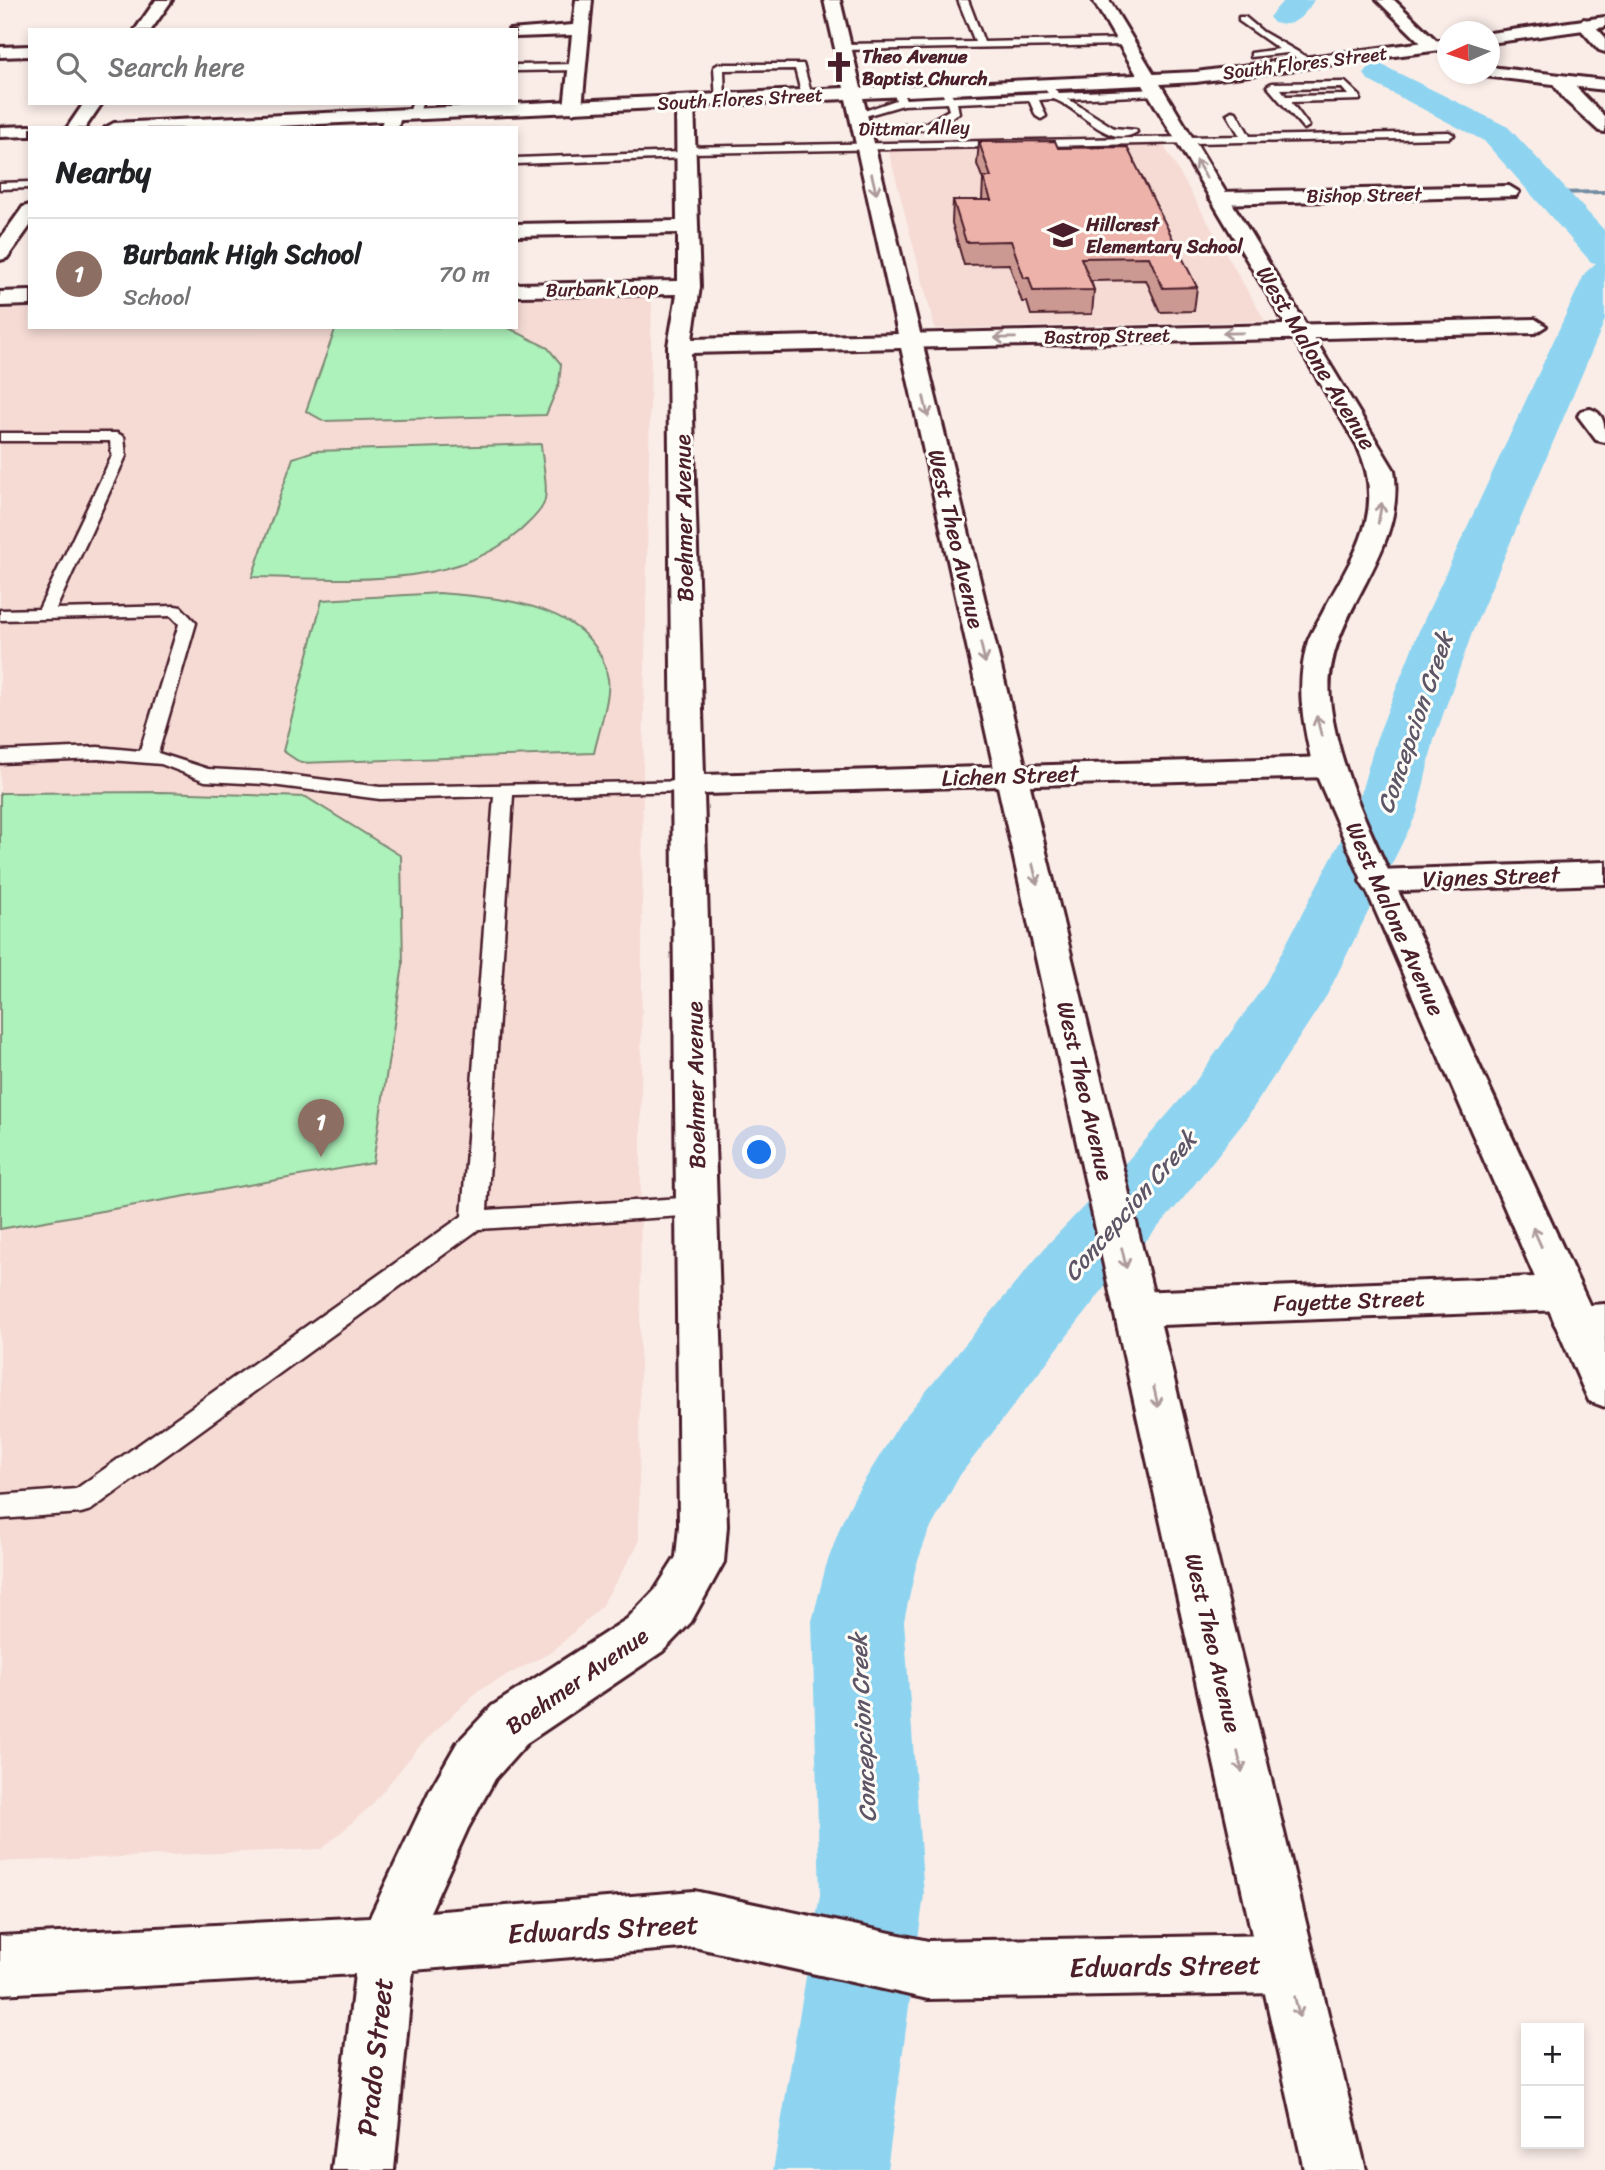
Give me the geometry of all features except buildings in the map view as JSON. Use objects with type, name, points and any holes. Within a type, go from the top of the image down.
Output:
[{"type":"street","points":[[144,28],[164,0]]},
{"type":"street","points":[[573,108],[584,0]]},
{"type":"street","name":"West Theo Avenue","points":[[832,0],[853,94],[864,127],[910,341],[1335,2170]]},
{"type":"street","name":"West Malone Avenue","points":[[1101,0],[1369,445],[1381,470],[1384,489],[1375,540],[1323,640],[1314,691],[1316,714],[1334,779],[1377,881],[1446,1034],[1581,1312],[1605,1388]]},
{"type":"street","points":[[1385,0],[1437,43]]},
{"type":"street","points":[[1500,36],[1605,22]]},
{"type":"street","points":[[1584,24],[1605,47]]},
{"type":"street","points":[[518,32],[581,30]]},
{"type":"street","name":"South Flores Street","points":[[206,126],[390,122],[416,109],[573,108],[853,94],[903,99],[1153,86],[1255,62],[1312,63],[1437,45]]},
{"type":"street","points":[[0,52],[28,51]]},
{"type":"street","points":[[1379,54],[1426,65]]},
{"type":"street","points":[[1500,73],[1605,86]]},
{"type":"street","points":[[1560,80],[1571,96],[1605,127]]},
{"type":"street","name":"Boehmer Avenue","points":[[387,1944],[449,1809],[476,1761],[510,1724],[645,1635],[673,1606],[700,1562],[703,1526],[691,785],[679,346],[689,288],[687,152],[703,101]]},
{"type":"street","points":[[77,126],[92,105]]},
{"type":"street","points":[[0,132],[28,131]]},
{"type":"street","name":"Bishop Street","points":[[1219,198],[1509,192]]},
{"type":"street","points":[[10,243],[28,214]]},
{"type":"street","points":[[518,230],[688,227]]},
{"type":"street","name":"Burbank Loop","points":[[518,290],[689,288]]},
{"type":"street","points":[[0,299],[28,299]]},
{"type":"street","name":"Bastrop Street","points":[[679,346],[1535,326]]},
{"type":"street","name":"Lichen Street","points":[[691,785],[1012,776],[1334,779]]},
{"type":"street","name":"Vignes Street","points":[[1377,881],[1605,873]]},
{"type":"street","name":"Fayette Street","points":[[1138,1320],[1581,1312]]},
{"type":"street","name":"Edwards Street","points":[[0,1965],[387,1944],[694,1919],[928,1970],[1286,1964]]},
{"type":"street","name":"Prado Street","points":[[363,2170],[387,1944]]},
{"type":"lane","points":[[963,0],[981,45]]},
{"type":"lane","points":[[1242,19],[1312,63]]},
{"type":"lane","points":[[843,47],[1127,42]]},
{"type":"lane","points":[[1240,127],[1304,126],[1255,62],[1289,50]]},
{"type":"lane","points":[[703,101],[719,67],[799,66],[807,96]]},
{"type":"lane","points":[[518,68],[578,67]]},
{"type":"lane","points":[[1272,86],[1345,85],[1356,98],[1283,99]]},
{"type":"lane","points":[[1041,116],[1044,92],[1111,131],[1247,139],[1449,135]]},
{"type":"lane","points":[[864,127],[937,124],[955,111],[949,95]]},
{"type":"lane","points":[[864,127],[890,111],[903,99]]},
{"type":"lane","points":[[1232,114],[1247,139]]},
{"type":"lane","name":"Dittmar Alley","points":[[518,161],[687,152],[864,127],[1182,136]]},
{"type":"lane","points":[[0,186],[28,185]]},
{"type":"lane","points":[[0,437],[117,438],[119,456],[45,614]]},
{"type":"lane","points":[[0,615],[176,611],[188,623],[147,758]]},
{"type":"lane","points":[[0,757],[98,752],[164,759],[205,775],[264,778],[380,793],[691,785]]},
{"type":"lane","points":[[474,1220],[504,789]]},
{"type":"lane","points":[[0,1507],[80,1500],[474,1220],[698,1206]]},
{"type":"shaded area","name":"Hillcrest Elementary School","points":[[1163,144],[1265,321],[935,329],[888,149]]},
{"type":"shaded area","points":[[647,296],[652,299],[643,772],[639,1543],[601,1607],[552,1652],[479,1690],[418,1748],[372,1805],[322,1849],[0,1862],[0,310],[28,309],[28,329],[518,329],[518,299]]},
{"type":"green space","points":[[335,329],[511,329],[548,348],[561,364],[559,384],[546,415],[324,421],[306,411]]},
{"type":"green space","points":[[541,444],[546,490],[544,503],[534,518],[520,531],[492,551],[427,573],[392,577],[252,577],[293,458],[314,451]]},
{"type":"green space","points":[[440,593],[490,598],[542,610],[565,620],[585,635],[600,654],[608,679],[606,705],[594,753],[301,763],[283,751],[322,600]]},
{"type":"green space","points":[[163,792],[306,797],[401,856],[403,965],[373,1163],[0,1229],[0,793]]},
{"type":"waterway","name":"Concepcion Creek","points":[[1284,17],[1300,0]]},
{"type":"waterway","name":"Concepcion Creek","points":[[1380,74],[1496,134],[1605,254]]},
{"type":"waterway","points":[[1551,193],[1605,192]]},
{"type":"waterway","name":"Concepcion Creek","points":[[830,2170],[872,1895],[858,1621],[871,1566],[887,1522],[930,1449],[1076,1266],[1155,1180],[1218,1104],[1293,995],[1386,813],[1405,740],[1445,633],[1605,273]]},
{"type":"place","name":"Theo Avenue Baptist Church","points":[[839,67]]},
{"type":"place","name":"Hillcrest Elementary School","points":[[1063,235]]},
{"type":"place","name":"Burbank High School","points":[[321,1157]]}]
